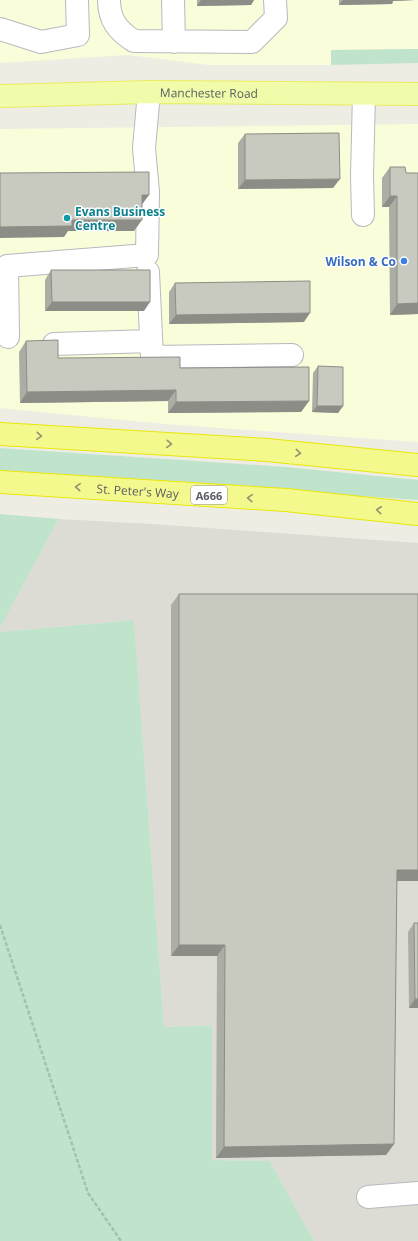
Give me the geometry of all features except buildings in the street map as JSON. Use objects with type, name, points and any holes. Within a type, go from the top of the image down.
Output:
[{"type":"highway","points":[[0,434],[267,450],[418,464]]},
{"type":"highway","name":"St. Peter's Way","points":[[0,482],[286,500],[418,514]]},
{"type":"main road","name":"Manchester Road","points":[[0,96],[149,92],[418,94]]},
{"type":"lane","points":[[0,29],[41,42],[78,35],[77,0]]},
{"type":"lane","points":[[109,0],[109,11],[112,21],[125,36],[134,41],[174,42],[252,42],[276,18],[275,0]]},
{"type":"lane","points":[[173,0],[174,42]]},
{"type":"lane","points":[[149,92],[144,148],[148,192],[147,255],[152,357],[292,355]]},
{"type":"lane","points":[[363,215],[362,176],[364,94]]},
{"type":"lane","points":[[8,338],[7,266],[147,255]]},
{"type":"lane","points":[[54,344],[151,341]]},
{"type":"lane","points":[[368,1197],[418,1193]]},
{"type":"path","points":[[0,925],[88,1193],[122,1241]]},
{"type":"shaded area","points":[[0,0],[418,0],[418,49],[331,50],[331,65],[208,65],[128,55],[0,63]]},
{"type":"shaded area","points":[[418,49],[418,63],[331,65],[331,50]]},
{"type":"shaded area","points":[[418,124],[418,442],[164,424],[0,408],[0,129]]},
{"type":"shaded area","points":[[0,448],[286,467],[418,480],[418,500],[0,472]]},
{"type":"shaded area","points":[[0,514],[59,519],[0,628]]},
{"type":"shaded area","points":[[59,519],[152,524],[418,543],[418,1241],[314,1241],[270,1161],[212,1160],[212,1025],[164,1027],[134,620],[0,632],[0,628]]},
{"type":"shaded area","points":[[134,620],[164,1027],[212,1025],[212,1160],[270,1161],[314,1241],[0,1241],[0,632]]},
{"type":"place","name":"Evans Business Centre","points":[[67,218]]},
{"type":"place","name":"Wilson & Co","points":[[404,261]]}]
